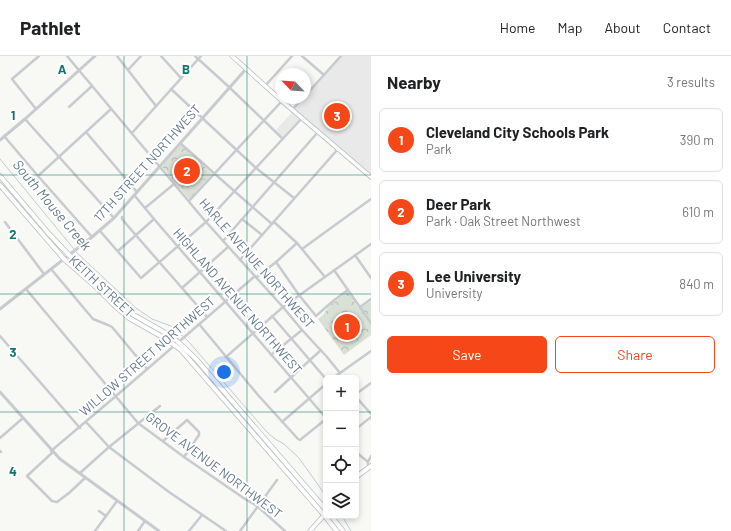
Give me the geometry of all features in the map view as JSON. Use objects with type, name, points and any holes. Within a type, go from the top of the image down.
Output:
[{"type":"main road","points":[[232,56],[275,95]]},
{"type":"main road","points":[[285,104],[370,176]]},
{"type":"main road","points":[[0,176],[3,183],[1,186]]},
{"type":"main road","name":"KEITH STREET","points":[[0,176],[48,234],[70,254],[118,306]]},
{"type":"main road","name":"KEITH STREET","points":[[1,186],[64,259],[96,288],[118,306],[169,335],[323,509]]},
{"type":"main road","points":[[48,234],[49,242]]},
{"type":"main road","name":"KEITH STREET","points":[[282,462],[323,508]]},
{"type":"main road","points":[[359,475],[370,467]]},
{"type":"main road","points":[[310,531],[323,516]]},
{"type":"main road","points":[[330,519],[337,531]]},
{"type":"main road","points":[[333,519],[342,531]]},
{"type":"street","points":[[36,109],[12,79],[39,56]]},
{"type":"street","name":"HARLE AVENUE NORTHWEST","points":[[67,56],[206,222],[256,276],[340,373]]},
{"type":"street","points":[[0,140],[95,56]]},
{"type":"street","points":[[117,56],[156,106]]},
{"type":"street","points":[[128,70],[141,56]]},
{"type":"street","points":[[161,56],[181,78]]},
{"type":"street","points":[[195,56],[284,139]]},
{"type":"street","points":[[132,133],[201,56]]},
{"type":"street","points":[[265,86],[292,56]]},
{"type":"street","points":[[302,56],[324,75]]},
{"type":"street","points":[[311,89],[341,56]]},
{"type":"street","name":"17TH STREET NORTHWEST","points":[[0,308],[92,237],[114,218],[246,69]]},
{"type":"street","points":[[69,107],[92,86]]},
{"type":"street","points":[[171,89],[256,168],[294,198]]},
{"type":"street","points":[[189,201],[279,104]]},
{"type":"street","points":[[292,110],[298,104]]},
{"type":"street","points":[[38,176],[111,109]]},
{"type":"street","points":[[100,230],[141,278],[206,222],[302,118]]},
{"type":"street","points":[[25,119],[60,156],[114,218]]},
{"type":"street","name":"HIGHLAND AVENUE NORTHWEST","points":[[86,132],[136,194],[154,219],[323,415]]},
{"type":"street","points":[[223,241],[318,132]]},
{"type":"street","points":[[4,136],[92,237]]},
{"type":"street","points":[[180,143],[253,207],[297,243],[325,277]]},
{"type":"street","points":[[240,260],[338,149]]},
{"type":"street","points":[[145,208],[174,184]]},
{"type":"street","points":[[302,249],[371,199]]},
{"type":"street","points":[[21,210],[26,206]]},
{"type":"street","points":[[122,217],[122,219],[207,317]]},
{"type":"street","points":[[118,251],[154,219]]},
{"type":"street","points":[[242,219],[262,235]]},
{"type":"street","points":[[5,222],[44,274]]},
{"type":"street","name":"WILLOW STREET NORTHWEST","points":[[85,478],[57,502],[52,501],[27,476],[52,451],[147,370],[176,343],[225,301],[276,262],[297,243]]},
{"type":"street","points":[[226,357],[283,307],[371,244]]},
{"type":"street","points":[[182,288],[228,247]]},
{"type":"street","points":[[355,255],[371,278]]},
{"type":"street","points":[[276,262],[316,316],[348,290]]},
{"type":"street","points":[[51,269],[93,319],[108,324],[112,327],[147,370]]},
{"type":"street","points":[[334,270],[371,323]]},
{"type":"street","name":"GROVE AVENUE NORTHWEST","points":[[26,289],[138,423],[184,457],[257,506],[285,531]]},
{"type":"street","points":[[360,307],[371,299]]},
{"type":"street","points":[[272,316],[323,376]]},
{"type":"street","points":[[199,324],[282,422],[300,440],[323,421]]},
{"type":"street","points":[[271,355],[302,330]]},
{"type":"street","points":[[0,336],[80,428]]},
{"type":"street","points":[[275,392],[321,350]]},
{"type":"street","points":[[337,375],[371,351]]},
{"type":"street","points":[[359,392],[371,383]]},
{"type":"street","points":[[282,422],[323,387]]},
{"type":"street","points":[[0,392],[60,459],[159,531]]},
{"type":"street","points":[[359,401],[371,415],[359,425]]},
{"type":"street","points":[[79,474],[109,447],[160,406]]},
{"type":"street","points":[[0,438],[23,418]]},
{"type":"street","points":[[163,441],[187,420],[199,432],[184,457]]},
{"type":"street","points":[[86,422],[109,447],[226,531]]},
{"type":"street","points":[[359,454],[368,462],[370,467]]},
{"type":"street","points":[[368,462],[371,456]]},
{"type":"street","points":[[240,531],[276,480]]},
{"type":"street","points":[[95,531],[117,501]]},
{"type":"street","points":[[100,511],[106,516]]},
{"type":"street","points":[[189,531],[202,515]]},
{"type":"street","points":[[138,531],[145,521]]},
{"type":"shaded area","points":[[342,56],[371,56],[371,177],[301,115],[283,137],[276,130],[299,104],[311,104],[311,91]]},
{"type":"green space","points":[[181,145],[212,174],[190,199],[162,166]]},
{"type":"green space","points":[[348,292],[359,309],[371,301],[371,335],[344,355],[318,319],[330,305]]},
{"type":"waterway","name":"South Mouse Creek","points":[[0,159],[74,249]]},
{"type":"waterway","points":[[174,181],[181,179],[206,180]]},
{"type":"waterway","name":"South Mouse Creek","points":[[76,252],[136,308],[152,319],[171,326],[189,342],[266,431],[275,439],[284,444],[299,458],[323,492]]},
{"type":"waterway","name":"South Mouse Creek","points":[[344,519],[351,531]]},
{"type":"place","name":"Lee University","points":[[337,116]]},
{"type":"place","name":"Deer Park","points":[[187,171]]},
{"type":"place","name":"Cleveland City Schools Park","points":[[347,327]]}]
